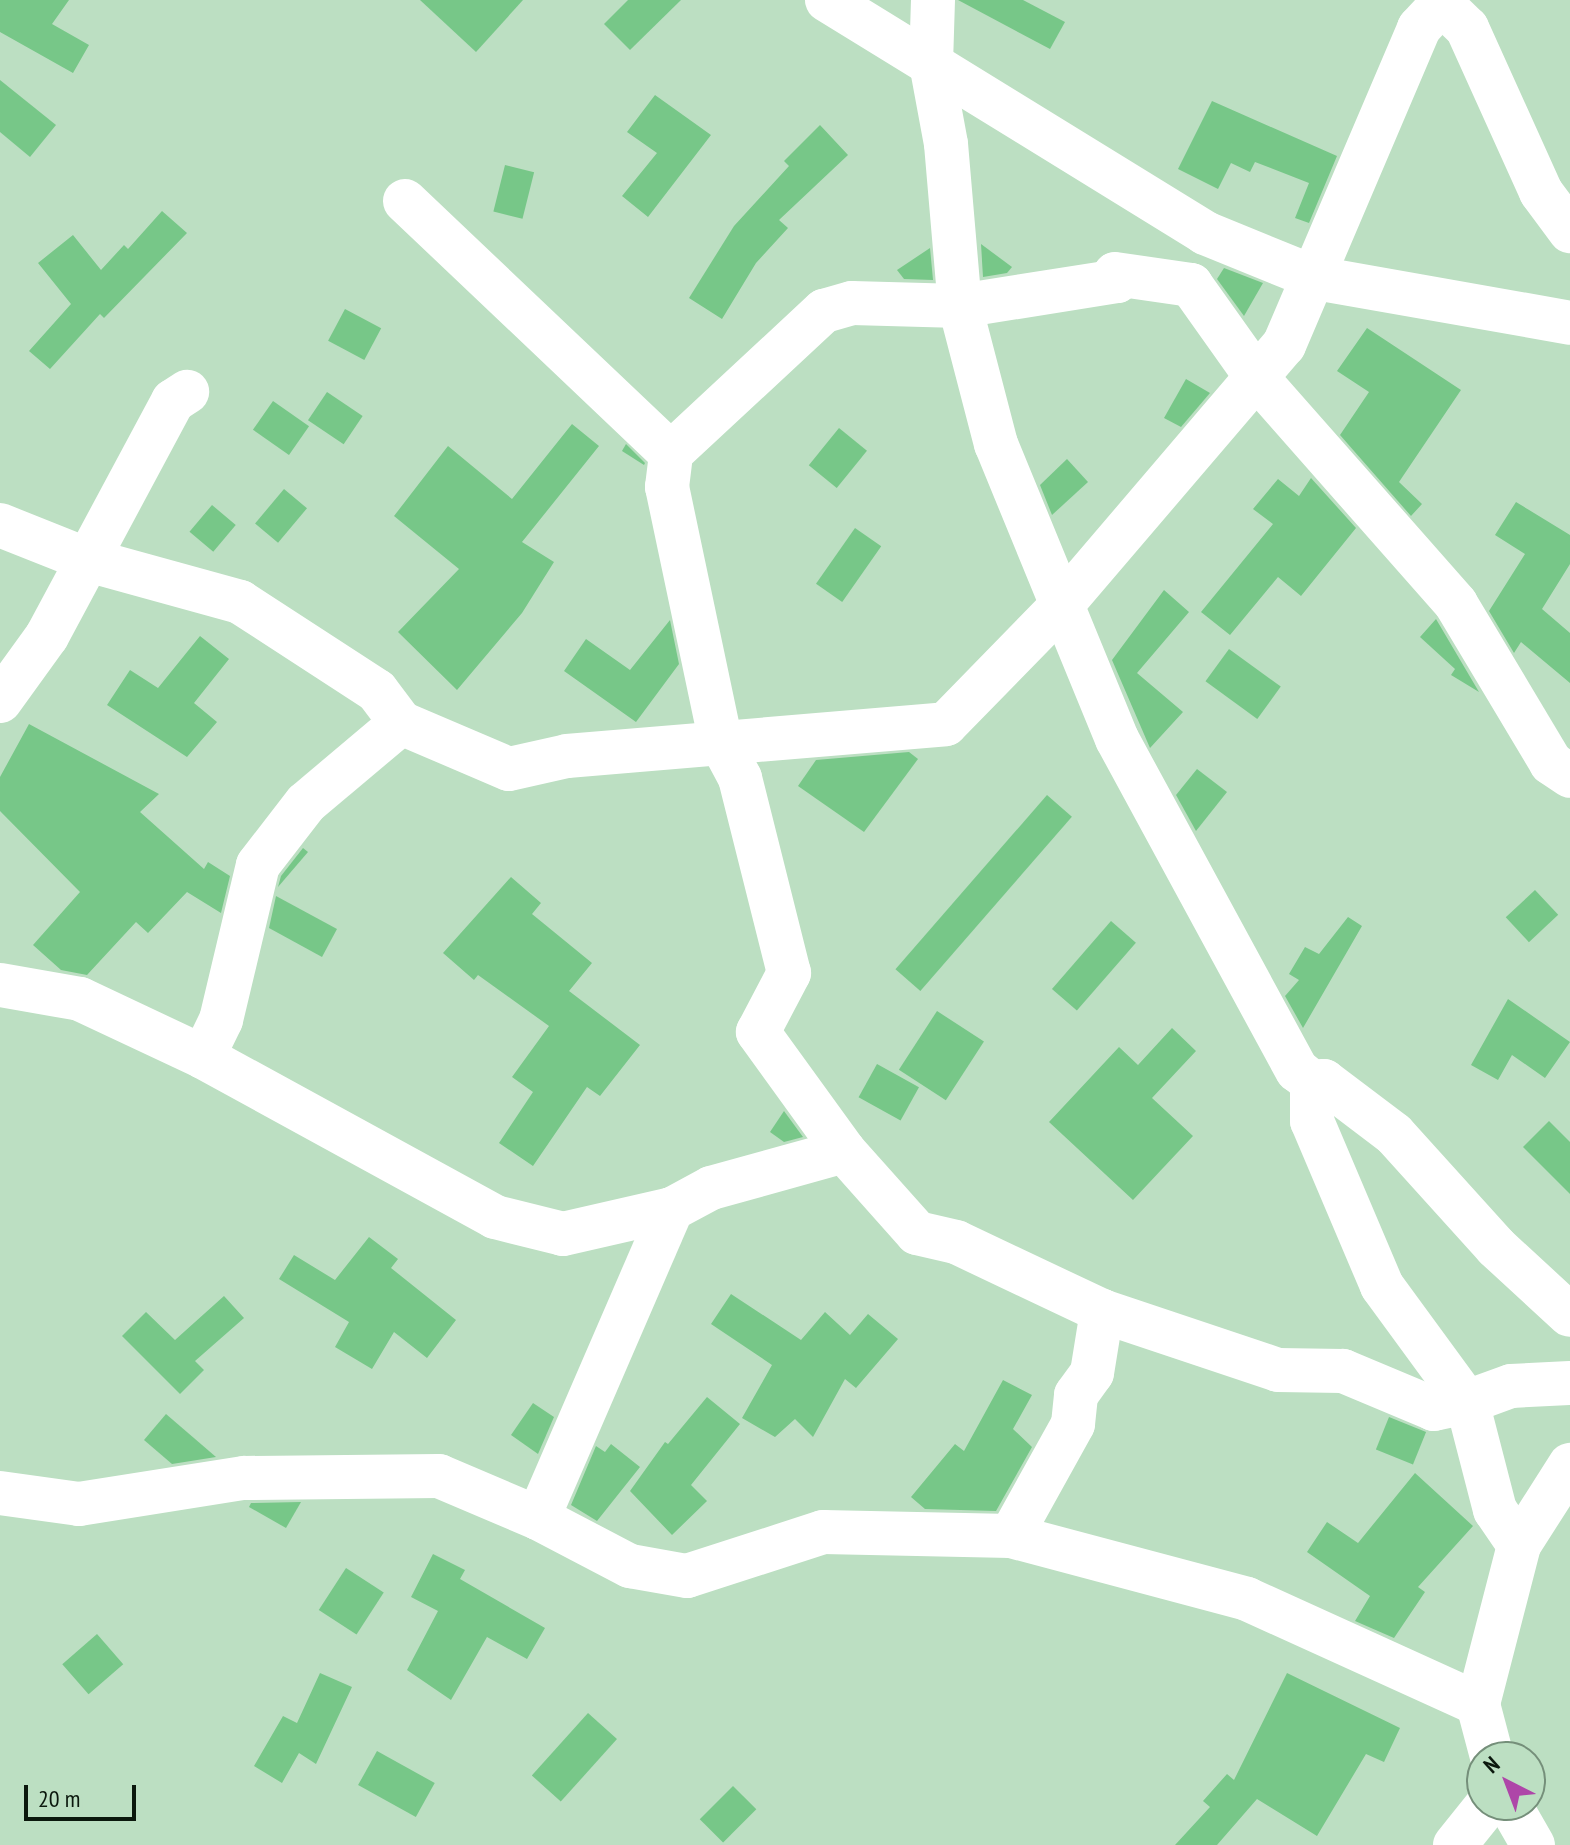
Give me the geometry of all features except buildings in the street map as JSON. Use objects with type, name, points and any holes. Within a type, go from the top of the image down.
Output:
[{"type":"street","points":[[827,0],[1205,233],[1316,278],[1570,323]]},
{"type":"street","points":[[933,0],[931,63],[946,144],[960,306],[996,444],[1060,607],[1117,739],[1297,1070],[1312,1082],[1324,1081],[1394,1134],[1496,1247],[1570,1315]]},
{"type":"street","points":[[0,525],[88,560],[240,602],[377,691],[401,723],[509,769],[567,756],[946,724],[1060,607],[1284,345],[1316,278],[1419,28],[1444,3],[1467,28],[1541,192],[1567,223]]},
{"type":"street","points":[[405,201],[671,453]]},
{"type":"street","points":[[1570,776],[1551,763],[1456,604],[1257,378],[1191,285],[1115,274],[1117,281],[960,306],[852,303],[824,311],[671,453],[667,487],[721,743],[740,778],[789,973],[758,1032],[844,1151],[917,1233],[956,1242],[1102,1311],[1278,1370],[1343,1371],[1434,1409],[1467,1402],[1511,1386],[1570,1383]]},
{"type":"street","points":[[0,701],[47,636],[173,401],[187,392]]},
{"type":"street","points":[[203,1057],[221,1020],[258,865],[306,803],[401,723]]},
{"type":"street","points":[[0,985],[80,999],[203,1057],[495,1217],[563,1234],[672,1209],[711,1188],[844,1151]]},
{"type":"street","points":[[1312,1082],[1312,1121],[1382,1286],[1467,1402],[1495,1510],[1519,1545]]},
{"type":"street","points":[[538,1518],[672,1209]]},
{"type":"street","points":[[1011,1536],[1073,1424],[1076,1395],[1092,1373],[1102,1311]]},
{"type":"street","points":[[1488,1741],[1478,1704],[1519,1545],[1570,1465]]},
{"type":"street","points":[[0,1493],[79,1504],[244,1478],[439,1476],[538,1518],[630,1566],[687,1576],[823,1532],[1011,1536],[1247,1599],[1478,1704]]},
{"type":"street","points":[[1455,1845],[1474,1821]]},
{"type":"street","points":[[1519,1821],[1533,1845]]}]
